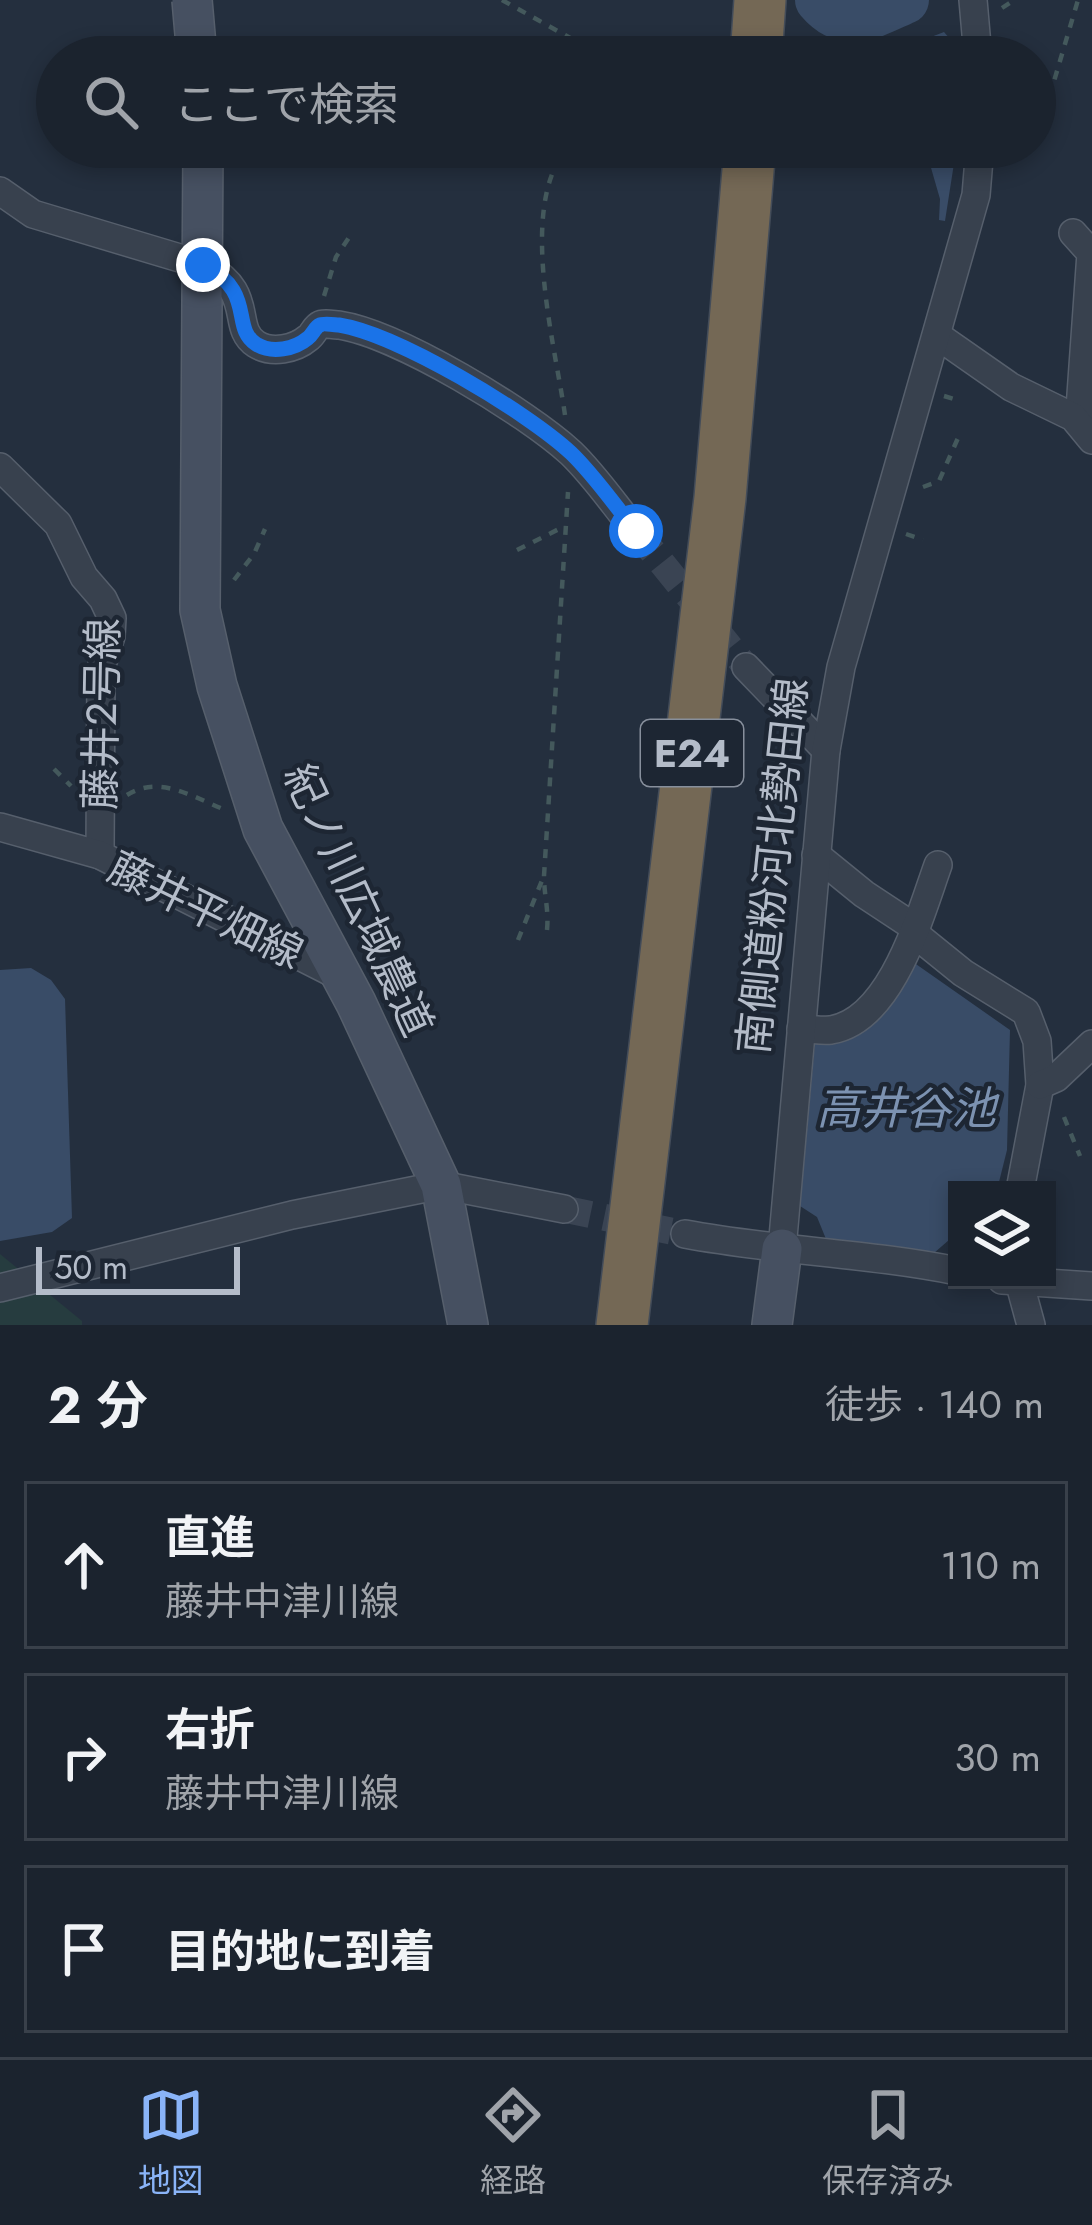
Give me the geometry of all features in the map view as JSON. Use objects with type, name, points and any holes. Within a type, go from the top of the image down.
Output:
[{"type":"highway","points":[[757,36],[760,0]]},
{"type":"highway","name":"E24","points":[[622,1325],[720,498],[749,168]]},
{"type":"street","points":[[192,0],[195,36]]},
{"type":"street","points":[[973,0],[976,36]]},
{"type":"street","name":"紀ノ川広域農道","points":[[203,168],[198,516],[201,614],[217,686],[262,825],[342,977],[441,1185],[467,1325]]},
{"type":"street","name":"南側道粉河北勢田線","points":[[772,1325],[826,750],[841,667],[938,336],[976,195],[978,168]]},
{"type":"street","points":[[0,191],[33,214],[203,258],[235,288],[247,334],[257,345],[276,350],[293,347],[320,325],[333,324],[409,351],[467,381],[571,453],[636,531]]},
{"type":"street","points":[[938,336],[1010,387],[1085,431],[1090,253],[1073,233]]},
{"type":"street","name":"藤井2号線","points":[[0,467],[58,524],[84,577],[103,598],[112,618],[101,668],[100,855]]},
{"type":"street","points":[[746,667],[826,750]]},
{"type":"street","name":"藤井平畑線","points":[[0,827],[100,855],[342,977]]},
{"type":"street","points":[[816,855],[915,929],[963,973],[1026,1012],[1037,1041],[1040,1085],[1022,1181]]},
{"type":"street","points":[[802,1029],[833,1030],[866,1012],[898,968],[938,866]]},
{"type":"street","points":[[1040,1085],[1056,1078],[1092,1044]]},
{"type":"street","points":[[0,1288],[292,1215],[441,1185],[564,1209]]},
{"type":"street","points":[[685,1234],[782,1249],[894,1258],[948,1269]]},
{"type":"street","points":[[1056,1284],[1092,1286]]},
{"type":"street","points":[[1021,1289],[1031,1325]]},
{"type":"path","points":[[502,0],[567,36]]},
{"type":"path","points":[[1056,74],[1078,0]]},
{"type":"path","points":[[547,930],[544,876],[571,453],[542,252],[541,217],[547,186],[557,168]]},
{"type":"path","points":[[315,331],[336,257],[350,236]]},
{"type":"path","points":[[896,481],[934,486],[958,438]]},
{"type":"path","points":[[517,550],[566,525]]},
{"type":"path","points":[[201,614],[243,570],[265,529]]},
{"type":"path","points":[[118,803],[144,786],[161,785],[262,825]]},
{"type":"path","points":[[518,940],[544,876]]},
{"type":"green space","points":[[0,1254],[82,1321],[82,1325],[0,1325]]},
{"type":"water","points":[[931,168],[953,168],[945,221],[939,220],[940,199]]},
{"type":"water","name":"高井谷池","points":[[913,962],[1010,1030],[1007,1150],[999,1181],[948,1181],[948,1241],[934,1253],[826,1239],[817,1217],[800,1206],[815,1042]]},
{"type":"water","points":[[31,968],[51,980],[65,999],[72,1218],[52,1232],[0,1241],[0,970]]},
{"type":"waterway","points":[[819,0],[829,10],[850,18],[871,15],[905,0]]},
{"type":"tunnel","points":[[636,531],[746,667]]},
{"type":"tunnel","points":[[564,1209],[685,1234]]},
{"type":"route","points":[[203,265],[225,276],[235,288],[247,334],[257,345],[276,350],[293,347],[320,325],[333,324],[409,351],[467,381],[571,453],[636,531]]}]
